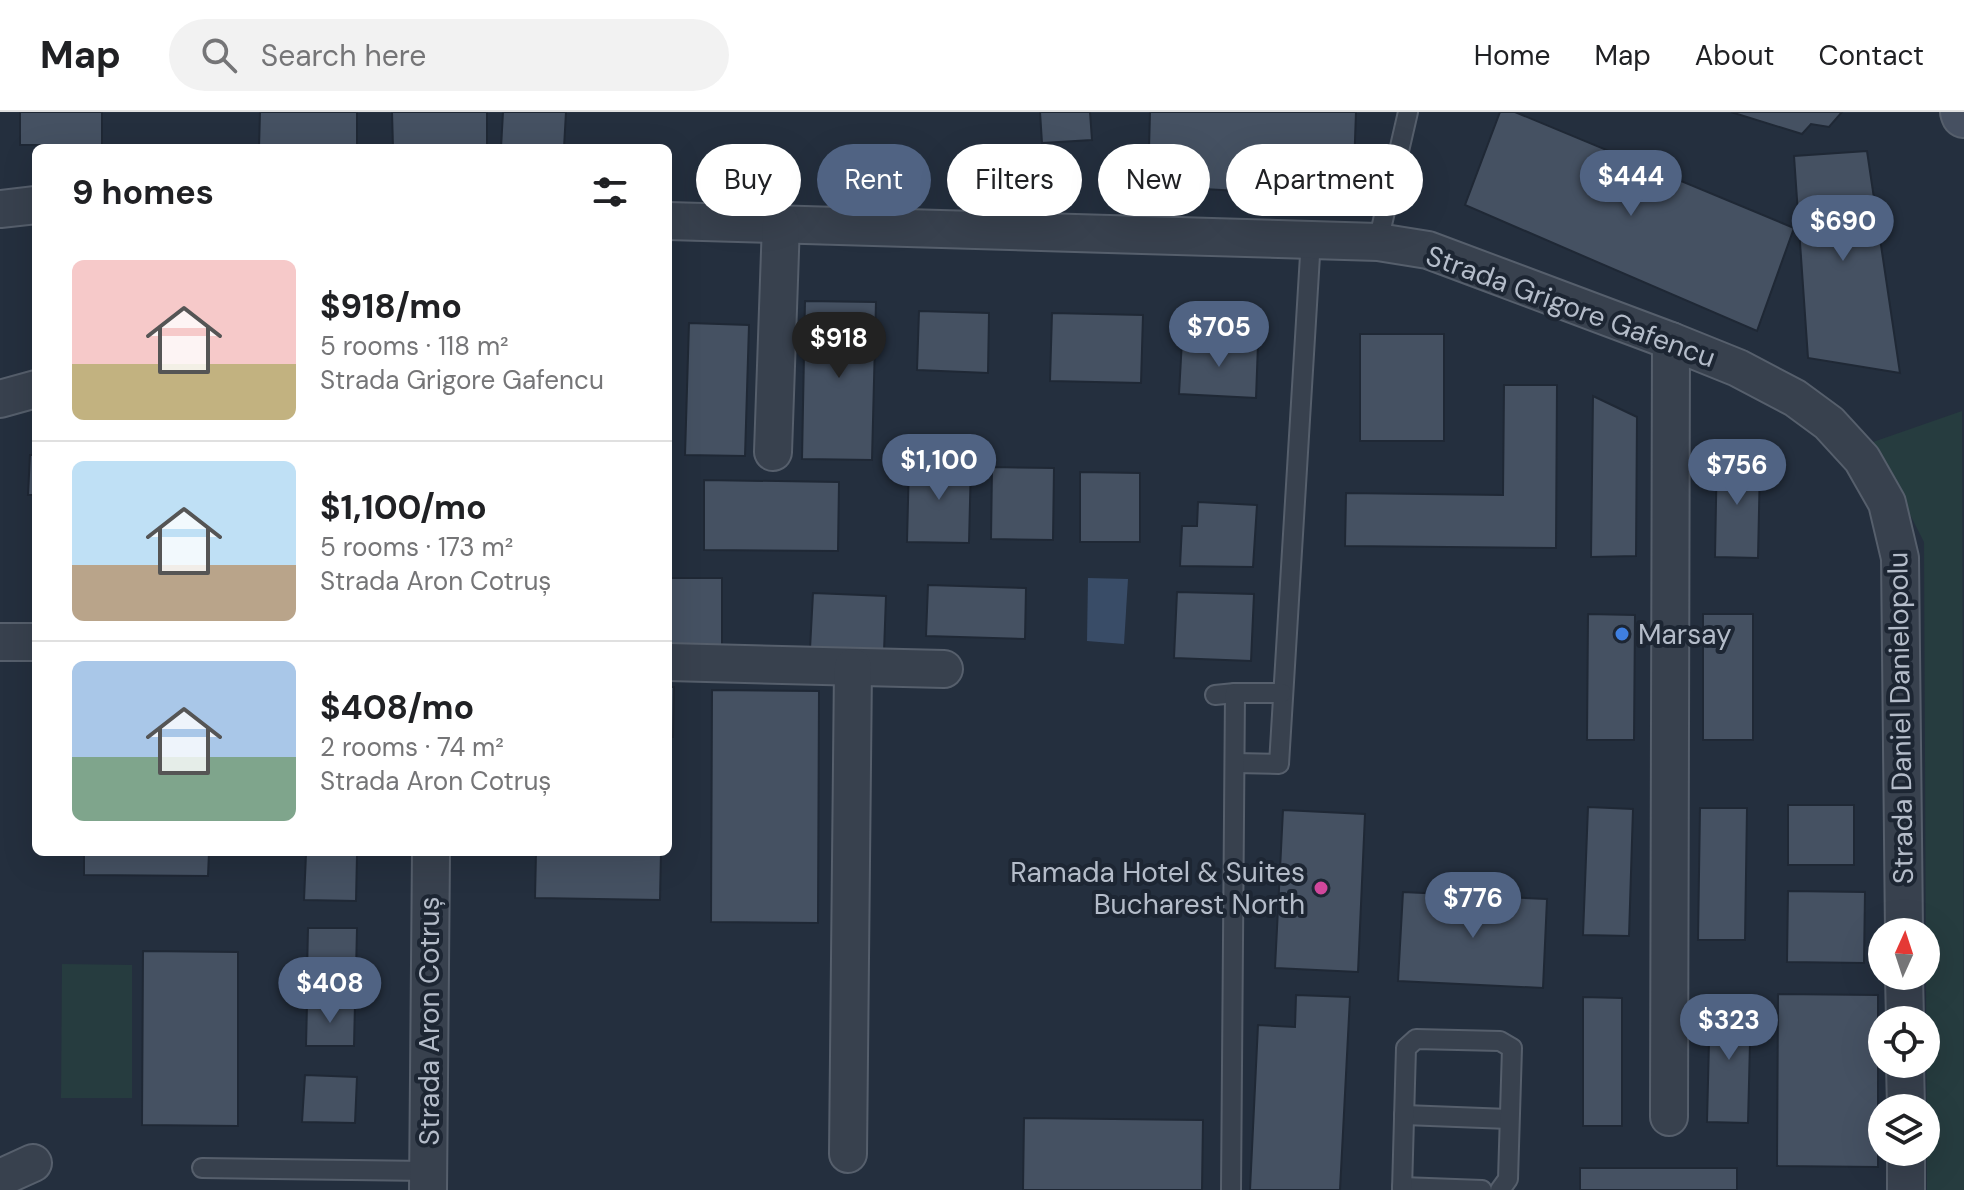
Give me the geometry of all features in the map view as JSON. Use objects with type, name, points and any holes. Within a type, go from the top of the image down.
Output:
[{"type":"street","points":[[0,209],[32,205]]},
{"type":"street","name":"Strada Grigore Gafencu","points":[[672,221],[1378,242],[1428,250],[1738,368],[1795,398]]},
{"type":"street","points":[[773,452],[781,223]]},
{"type":"street","points":[[1669,1117],[1671,341]]},
{"type":"street","points":[[0,399],[32,390]]},
{"type":"street","name":"Strada Daniel Danielopolu","points":[[1795,398],[1829,423],[1862,459],[1887,503],[1900,558],[1904,918]]},
{"type":"street","points":[[0,642],[32,642]]},
{"type":"street","points":[[672,662],[944,669]]},
{"type":"street","points":[[848,1154],[853,667]]},
{"type":"street","name":"Strada Aron Cotruș","points":[[428,1180],[431,856]]},
{"type":"street","points":[[0,1178],[33,1163]]},
{"type":"street","points":[[1906,1166],[1906,1190]]},
{"type":"lane","points":[[1378,242],[1408,112]]},
{"type":"lane","points":[[1235,763],[1279,764],[1311,239]]},
{"type":"lane","points":[[1231,1190],[1235,693]]},
{"type":"lane","points":[[1215,695],[1282,693]]},
{"type":"lane","points":[[1482,1190],[1402,1188],[1406,1048],[1416,1039],[1500,1041],[1512,1048],[1508,1179],[1500,1190]]},
{"type":"lane","points":[[1404,1115],[1509,1119]]},
{"type":"lane","points":[[202,1168],[428,1180]]},
{"type":"green space","points":[[1962,411],[1964,1190],[1927,1190],[1927,1166],[1940,1166],[1940,1094],[1927,1094],[1926,1078],[1940,1078],[1940,1006],[1926,1006],[1926,990],[1940,990],[1940,918],[1926,918],[1924,542],[1873,442]]},
{"type":"green space","points":[[62,964],[132,965],[132,1098],[61,1098]]},
{"type":"water","points":[[1088,578],[1128,579],[1124,644],[1087,641]]},
{"type":"building","points":[[20,112],[102,112],[102,144],[20,145]]},
{"type":"building","points":[[260,112],[357,112],[357,144],[259,144]]},
{"type":"building","points":[[392,112],[487,112],[487,144],[393,144]]},
{"type":"building","points":[[503,112],[566,112],[564,144],[501,144]]},
{"type":"building","points":[[1040,112],[1090,112],[1092,140],[1042,143]]},
{"type":"building","points":[[1150,112],[1356,112],[1355,144],[1226,144],[1226,190],[1210,189],[1210,144],[1149,144]]},
{"type":"building","points":[[1500,112],[1515,112],[1794,228],[1757,331],[1465,205]]},
{"type":"building","points":[[1731,112],[1842,112],[1829,127],[1811,124],[1802,134]]},
{"type":"building","points":[[1867,151],[1900,373],[1808,358],[1794,156]]},
{"type":"building","points":[[805,301],[876,302],[872,460],[802,459]]},
{"type":"building","points":[[919,311],[989,313],[988,373],[917,370]]},
{"type":"building","points":[[1052,313],[1143,315],[1141,383],[1050,381]]},
{"type":"building","points":[[689,323],[749,325],[745,456],[685,455]]},
{"type":"building","points":[[1360,334],[1444,334],[1444,441],[1360,441]]},
{"type":"building","points":[[1182,340],[1258,344],[1256,398],[1179,394]]},
{"type":"building","points":[[1504,385],[1557,385],[1556,548],[1345,546],[1346,493],[1503,495]]},
{"type":"building","points":[[1593,396],[1637,417],[1636,556],[1591,557]]},
{"type":"building","points":[[1717,448],[1760,464],[1758,558],[1715,557]]},
{"type":"building","points":[[30,455],[32,455],[32,495],[28,495]]},
{"type":"building","points":[[909,462],[971,463],[969,543],[907,542]]},
{"type":"building","points":[[992,467],[1054,468],[1053,540],[991,539]]},
{"type":"building","points":[[1080,472],[1140,473],[1140,542],[1080,542]]},
{"type":"building","points":[[704,480],[839,482],[838,551],[704,550]]},
{"type":"building","points":[[1198,502],[1257,505],[1253,567],[1180,566],[1182,526],[1197,526]]},
{"type":"building","points":[[672,578],[722,578],[722,648],[672,647]]},
{"type":"building","points":[[928,585],[1026,588],[1025,639],[926,636]]},
{"type":"building","points":[[1177,592],[1254,594],[1251,661],[1174,658]]},
{"type":"building","points":[[813,593],[886,596],[884,652],[810,649]]},
{"type":"building","points":[[1588,614],[1635,615],[1634,740],[1587,740]]},
{"type":"building","points":[[1703,614],[1753,614],[1753,740],[1703,740]]},
{"type":"building","points":[[672,687],[674,687],[673,737]]},
{"type":"building","points":[[712,690],[819,691],[818,923],[711,922]]},
{"type":"building","points":[[1788,805],[1854,805],[1854,865],[1788,865]]},
{"type":"building","points":[[1588,807],[1633,809],[1629,936],[1583,935]]},
{"type":"building","points":[[1700,808],[1747,808],[1745,940],[1698,940]]},
{"type":"building","points":[[1283,810],[1365,814],[1358,972],[1275,968]]},
{"type":"building","points":[[84,856],[209,856],[208,876],[84,875]]},
{"type":"building","points":[[306,856],[357,856],[356,901],[304,900]]},
{"type":"building","points":[[536,856],[661,856],[660,900],[535,898]]},
{"type":"building","points":[[1788,891],[1865,892],[1864,963],[1787,962]]},
{"type":"building","points":[[1403,892],[1547,899],[1543,988],[1398,981]]},
{"type":"building","points":[[308,928],[357,928],[356,972],[307,973]]},
{"type":"building","points":[[143,951],[238,952],[238,1126],[142,1125]]},
{"type":"building","points":[[1778,994],[1878,995],[1878,1006],[1868,1006],[1868,1078],[1878,1078],[1878,1094],[1868,1094],[1868,1166],[1878,1167],[1777,1166]]},
{"type":"building","points":[[1296,995],[1350,997],[1340,1190],[1250,1190],[1258,1025],[1295,1027]]},
{"type":"building","points":[[1583,997],[1622,998],[1622,1126],[1583,1126]]},
{"type":"building","points":[[1710,1002],[1751,1003],[1748,1123],[1707,1122]]},
{"type":"building","points":[[307,1004],[355,1004],[354,1046],[306,1046]]},
{"type":"building","points":[[305,1075],[357,1077],[355,1123],[302,1122]]},
{"type":"building","points":[[1024,1118],[1203,1120],[1202,1190],[1023,1190]]},
{"type":"building","points":[[1580,1168],[1737,1168],[1737,1190],[1580,1190]]},
{"type":"place","name":"Marsay","points":[[1622,634]]},
{"type":"place","name":"Ramada Hotel & Suites Bucharest North","points":[[1321,888]]}]
